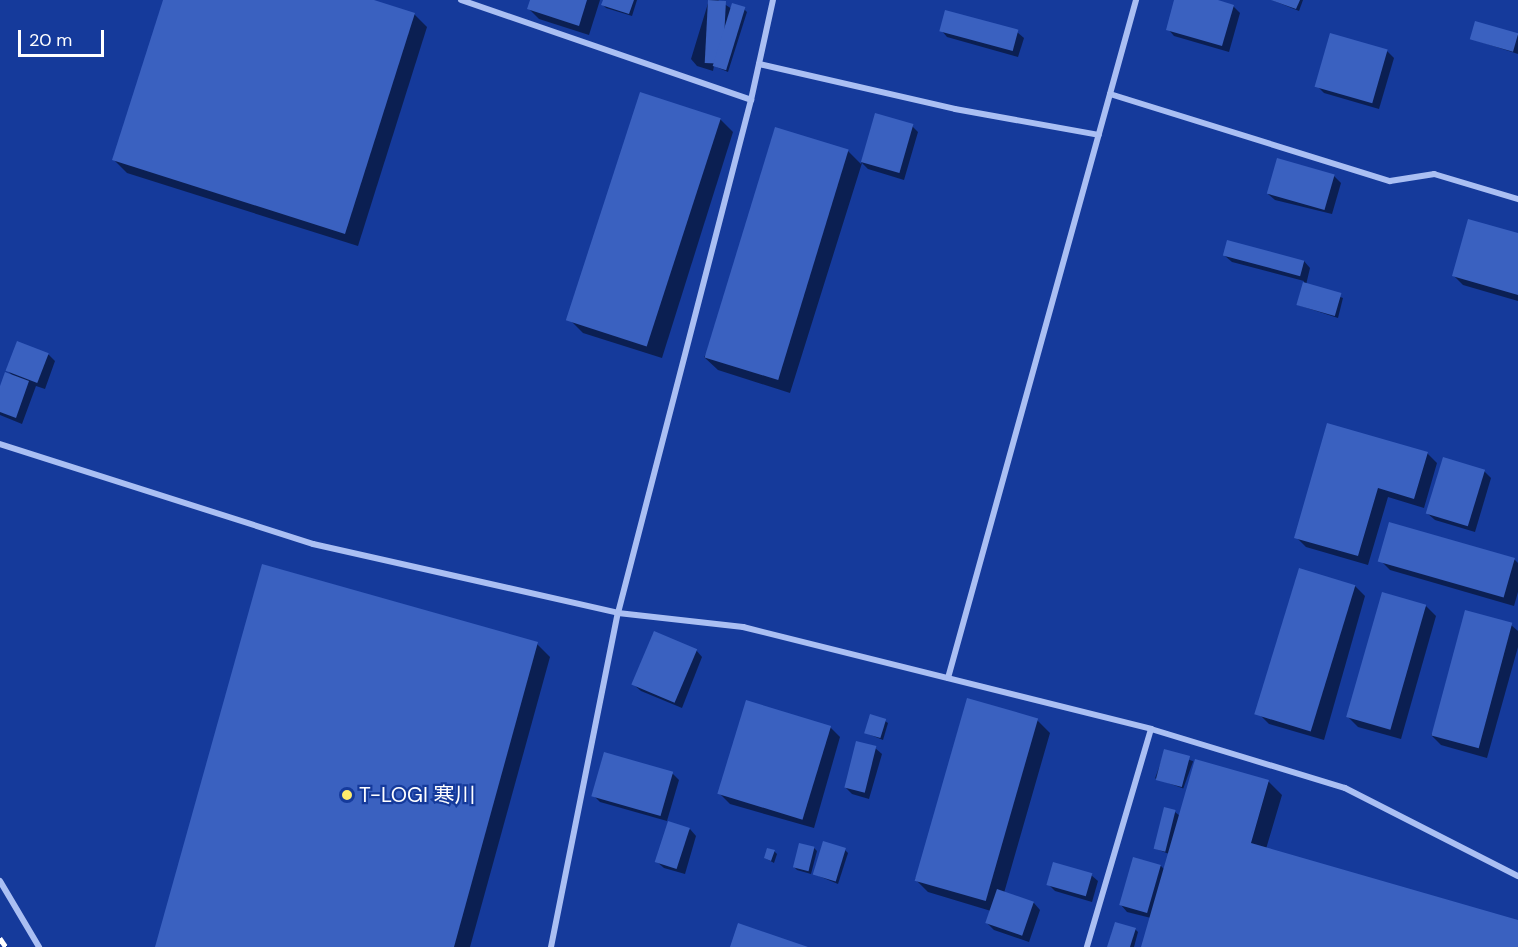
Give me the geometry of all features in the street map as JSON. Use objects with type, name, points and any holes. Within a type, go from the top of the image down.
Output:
[{"type":"street","points":[[461,0],[751,100]]},
{"type":"street","points":[[551,947],[618,613],[751,100],[773,0]]},
{"type":"street","points":[[948,678],[1136,0]]},
{"type":"street","points":[[759,64],[955,109],[1099,135]]},
{"type":"street","points":[[1110,94],[1390,181],[1434,174],[1518,199]]},
{"type":"street","points":[[0,444],[313,544],[618,613],[742,627],[1151,729],[1345,788],[1518,876]]},
{"type":"street","points":[[1087,947],[1151,729]]},
{"type":"street","points":[[0,882],[39,947]]},
{"type":"building","points":[[163,0],[374,0],[415,13],[345,234],[112,160]]},
{"type":"building","points":[[530,0],[587,0],[579,26],[527,9]]},
{"type":"building","points":[[603,0],[634,0],[629,14],[601,5]]},
{"type":"building","points":[[708,0],[726,1],[723,64],[705,63]]},
{"type":"building","points":[[1174,0],[1218,0],[1234,5],[1222,46],[1166,30]]},
{"type":"building","points":[[1271,0],[1300,0],[1296,9]]},
{"type":"building","points":[[732,3],[745,7],[726,70],[713,66]]},
{"type":"building","points":[[945,10],[1018,30],[1013,51],[939,31]]},
{"type":"building","points":[[1475,21],[1518,33],[1513,52],[1470,39]]},
{"type":"building","points":[[1330,33],[1388,50],[1372,103],[1315,87]]},
{"type":"building","points":[[640,92],[721,118],[647,347],[566,320]]},
{"type":"building","points":[[875,113],[913,124],[899,173],[861,162]]},
{"type":"building","points":[[775,127],[849,150],[778,380],[705,357]]},
{"type":"building","points":[[1277,158],[1335,175],[1324,210],[1267,194]]},
{"type":"building","points":[[1468,219],[1518,233],[1518,295],[1452,276]]},
{"type":"building","points":[[1227,240],[1304,261],[1300,276],[1223,255]]},
{"type":"building","points":[[1303,282],[1341,293],[1335,316],[1296,305]]},
{"type":"building","points":[[17,341],[49,353],[37,383],[6,371]]},
{"type":"building","points":[[5,372],[29,381],[16,418],[0,412],[0,386]]},
{"type":"building","points":[[1327,423],[1428,452],[1414,499],[1378,488],[1358,556],[1294,538]]},
{"type":"building","points":[[1443,457],[1485,470],[1468,526],[1426,513]]},
{"type":"building","points":[[1389,522],[1515,558],[1504,598],[1378,561]]},
{"type":"building","name":"T-LOGI 寒川","points":[[262,564],[538,642],[454,947],[155,947]]},
{"type":"building","points":[[1299,568],[1355,585],[1311,732],[1254,714]]},
{"type":"building","points":[[1382,592],[1426,605],[1390,730],[1346,717]]},
{"type":"building","points":[[1465,610],[1512,623],[1479,748],[1431,736]]},
{"type":"building","points":[[654,631],[697,649],[675,703],[631,684]]},
{"type":"building","points":[[967,698],[1038,718],[986,901],[915,881]]},
{"type":"building","points":[[746,700],[831,726],[802,820],[717,794]]},
{"type":"building","points":[[870,714],[886,719],[880,738],[864,733]]},
{"type":"building","points":[[856,741],[876,746],[865,793],[844,788]]},
{"type":"building","points":[[1164,749],[1190,756],[1182,787],[1156,780]]},
{"type":"building","points":[[604,752],[673,772],[661,816],[591,796]]},
{"type":"building","points":[[1195,759],[1269,780],[1251,843],[1518,920],[1518,947],[1141,947]]},
{"type":"building","points":[[1164,807],[1176,810],[1165,852],[1154,849]]},
{"type":"building","points":[[668,821],[690,828],[677,869],[655,862]]},
{"type":"building","points":[[823,841],[846,848],[836,881],[813,874]]},
{"type":"building","points":[[799,843],[815,847],[808,871],[793,867]]},
{"type":"building","points":[[767,848],[775,850],[771,861],[764,858]]},
{"type":"building","points":[[1133,857],[1161,865],[1147,913],[1119,905]]},
{"type":"building","points":[[1053,862],[1092,873],[1086,896],[1046,885]]},
{"type":"building","points":[[997,889],[1034,902],[1022,936],[985,923]]},
{"type":"building","points":[[1115,922],[1136,928],[1130,947],[1107,947]]},
{"type":"building","points":[[738,923],[808,947],[730,947]]},
{"type":"railway","points":[[0,938],[6,947]]},
{"type":"place","name":"T-LOGI 寒川","points":[[347,795]]}]
